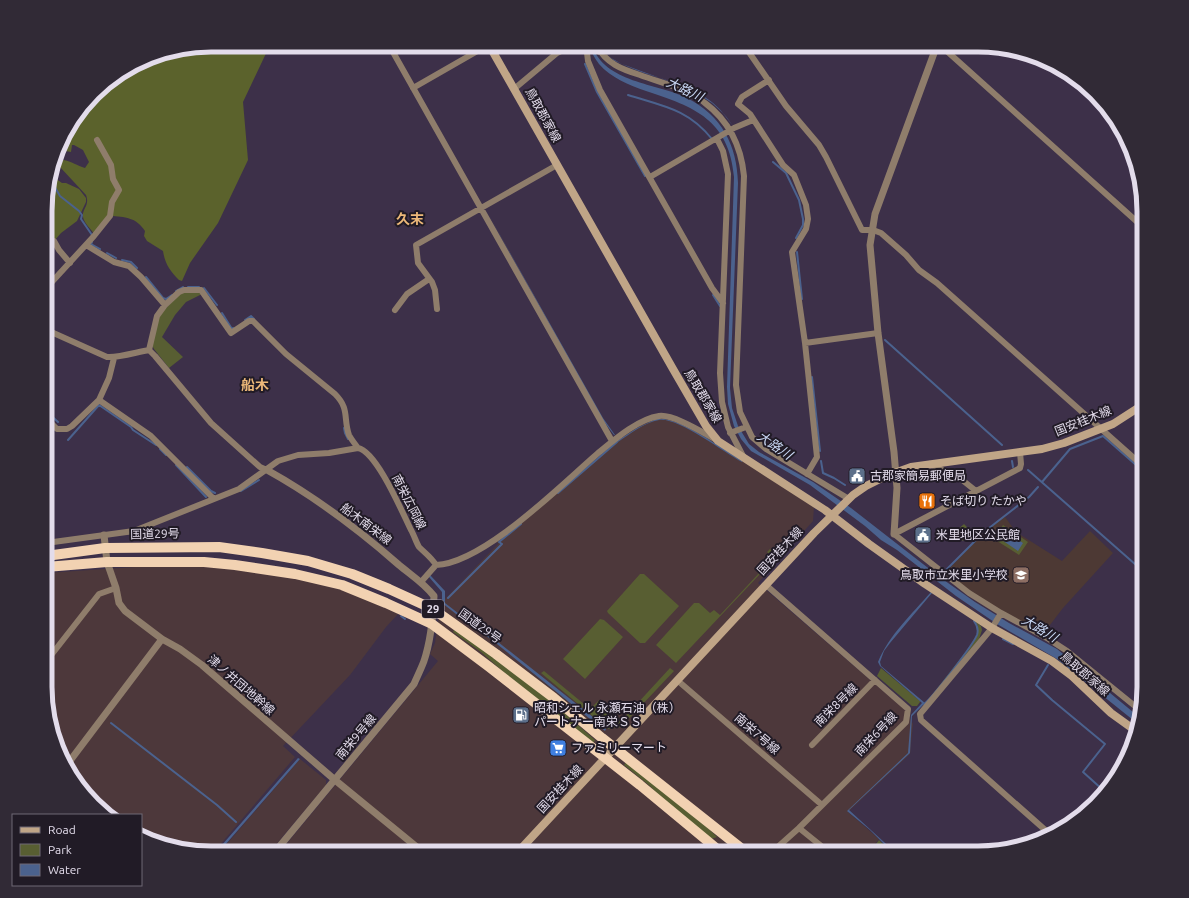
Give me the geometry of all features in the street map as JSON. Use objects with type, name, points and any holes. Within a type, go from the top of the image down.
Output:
[{"type":"highway","name":"国道29号","points":[[52,555],[105,548],[219,547],[301,560],[366,579],[389,588],[433,610],[525,676],[738,846]]},
{"type":"highway","name":"29","points":[[52,567],[107,562],[204,562],[235,565],[295,574],[342,585],[386,602],[432,624],[640,785],[714,846]]},
{"type":"main road","name":"鳥取郡家線","points":[[492,52],[706,426],[718,441],[835,512],[869,544],[919,579],[992,626],[1052,661],[1072,676],[1111,713],[1132,728]]},
{"type":"main road","name":"国安桂木線","points":[[523,846],[835,512],[866,486],[912,467],[1042,449],[1064,443],[1113,424],[1137,409]]},
{"type":"street","points":[[393,52],[612,441]]},
{"type":"street","points":[[413,88],[476,52]]},
{"type":"street","points":[[514,89],[559,52]]},
{"type":"street","points":[[587,52],[588,61],[600,90],[712,288],[723,303]]},
{"type":"street","points":[[600,52],[608,60],[623,69],[694,95],[722,118],[731,130],[740,150],[744,176],[736,385],[738,406],[746,427],[752,437],[766,449],[847,501]]},
{"type":"street","points":[[749,52],[786,106],[819,145],[862,230],[873,230],[881,233],[893,243],[919,270],[938,283],[1137,461]]},
{"type":"street","points":[[894,534],[896,473],[878,332],[870,245],[875,214],[935,52]]},
{"type":"street","points":[[946,52],[1137,222]]},
{"type":"street","points":[[769,80],[742,97],[738,104],[750,114],[783,166],[794,175],[806,205],[808,219],[806,229],[792,252],[805,343],[817,457],[807,474]]},
{"type":"street","points":[[650,177],[731,130],[753,120]]},
{"type":"street","points":[[717,139],[723,151],[728,174],[720,373],[721,391],[730,433],[743,456]]},
{"type":"street","points":[[52,282],[110,216],[112,202],[119,190],[113,179],[111,165],[97,140]]},
{"type":"street","points":[[437,309],[435,290],[430,279],[418,263],[416,245],[557,165]]},
{"type":"street","points":[[52,241],[54,241],[59,250],[70,263]]},
{"type":"street","points":[[86,245],[114,262],[129,266],[141,277],[165,305]]},
{"type":"street","points":[[395,310],[407,294],[430,279]]},
{"type":"street","points":[[52,542],[134,531],[213,498],[239,489],[278,461],[298,456],[358,448],[349,435],[347,417],[342,401],[286,354],[253,321],[249,321],[231,333],[201,290],[184,290],[179,292],[165,305],[157,316],[149,350]]},
{"type":"street","points":[[52,332],[106,357],[114,358],[121,355],[149,350]]},
{"type":"street","points":[[805,343],[878,332]]},
{"type":"street","points":[[149,350],[211,423],[260,467],[267,470]]},
{"type":"street","points":[[52,425],[57,430],[67,429],[99,400],[113,367],[114,358]]},
{"type":"street","points":[[99,400],[151,436],[213,498]]},
{"type":"street","points":[[421,582],[436,565],[445,564],[462,558],[504,533],[531,512],[612,441],[635,426],[659,416],[670,416],[718,441]]},
{"type":"street","points":[[730,433],[746,427]]},
{"type":"street","name":"南栄広岡線","points":[[358,448],[362,449],[374,460],[419,546],[432,558],[436,565]]},
{"type":"street","points":[[894,534],[1020,468],[1020,452]]},
{"type":"street","points":[[930,464],[961,480],[976,491]]},
{"type":"street","name":"船木南栄線","points":[[267,470],[292,484],[380,547],[426,586],[434,596],[433,610]]},
{"type":"street","points":[[894,534],[969,593],[1001,613],[1048,638],[1067,651],[1136,707]]},
{"type":"street","name":"津ノ井団地幹線","points":[[104,535],[107,562],[116,588],[119,603],[125,611],[162,639],[180,649],[202,665],[334,780],[415,846]]},
{"type":"street","name":"南栄6号線","points":[[766,585],[908,709],[906,722],[799,828],[778,846]]},
{"type":"street","points":[[52,654],[99,594],[116,588]]},
{"type":"street","name":"南栄9号線","points":[[280,846],[414,684],[424,661],[432,624],[433,610]]},
{"type":"street","points":[[1001,613],[920,714],[921,720],[1046,831]]},
{"type":"street","points":[[70,761],[162,639]]},
{"type":"street","name":"南栄7号線","points":[[678,680],[822,805]]},
{"type":"street","name":"南栄8号線","points":[[812,745],[875,680]]},
{"type":"street","points":[[799,828],[821,846]]},
{"type":"shaded area","points":[[664,417],[694,429],[814,507],[813,521],[758,583],[905,710],[913,724],[910,754],[848,812],[879,839],[874,846],[285,846],[438,661],[430,654],[435,643],[441,603],[498,544],[496,540],[623,435],[648,421]]},
{"type":"shaded area","name":"鳥取市立米里小学校","points":[[1005,517],[1016,532],[1062,561],[1090,531],[1113,553],[1063,608],[1043,634],[1008,615],[969,590],[947,573],[947,571],[984,532]]},
{"type":"shaded area","points":[[190,566],[261,571],[350,592],[399,613],[386,627],[350,675],[283,746],[295,757],[219,846],[190,845],[160,838],[142,830],[142,814],[114,813],[91,792],[85,784],[73,767],[60,738],[52,698],[52,573],[135,567]]},
{"type":"shaded area","points":[[300,759],[326,780],[326,785],[275,846],[271,846],[244,824]]},
{"type":"shaded area","points":[[244,824],[271,846],[225,846]]},
{"type":"green space","points":[[267,52],[243,102],[248,160],[218,223],[190,263],[182,281],[173,274],[168,267],[163,251],[147,241],[144,236],[145,231],[142,226],[134,220],[125,217],[110,216],[113,209],[113,201],[120,190],[114,178],[113,167],[98,140],[96,141],[109,163],[112,179],[118,190],[112,201],[108,216],[94,234],[86,224],[83,217],[87,204],[86,195],[60,167],[63,160],[85,168],[89,162],[83,150],[72,145],[71,152],[64,151],[73,131],[91,106],[106,91],[131,73],[160,60],[190,53]]},
{"type":"green space","points":[[55,178],[62,183],[66,183],[79,189],[86,198],[86,202],[77,221],[61,233],[55,240],[52,240],[52,200]]},
{"type":"green space","points":[[201,292],[202,294],[186,302],[175,315],[162,337],[183,357],[169,368],[152,345],[159,317],[181,293]]},
{"type":"green space","points":[[964,524],[971,531],[963,541],[954,533]]},
{"type":"green space","points":[[1003,525],[1028,542],[1019,555],[994,539]]},
{"type":"green space","points":[[770,549],[777,556],[676,663],[656,645],[694,603],[699,603],[710,613],[714,610],[720,615],[773,558],[767,552]]},
{"type":"green space","points":[[640,574],[644,574],[679,606],[645,643],[640,643],[607,611]]},
{"type":"green space","points":[[600,619],[604,620],[623,637],[585,679],[563,659]]},
{"type":"green space","points":[[974,620],[981,626],[982,630],[979,639],[925,704],[977,636],[978,626]]},
{"type":"green space","points":[[454,630],[485,650],[545,696],[595,740],[593,744],[507,675],[481,652],[453,632]]},
{"type":"green space","points":[[670,668],[674,671],[621,727],[608,729],[541,673],[544,671],[590,709],[599,700],[620,719],[623,719]]},
{"type":"green space","points":[[881,668],[920,701],[917,706],[912,706],[877,676]]},
{"type":"green space","points":[[627,761],[701,821],[717,837],[711,839],[666,803],[650,786],[624,765]]},
{"type":"green space","points":[[879,840],[885,846],[874,846]]},
{"type":"water","points":[[595,52],[598,58],[619,75],[675,93],[699,105],[718,123],[731,144],[735,156],[738,183],[730,388],[732,408],[738,426],[749,444],[759,452],[813,482],[851,508],[941,578],[975,602],[1009,623],[1057,649],[1135,714],[1134,720],[1057,659],[997,624],[956,596],[810,485],[751,451],[741,439],[734,426],[728,404],[727,387],[734,177],[731,158],[725,142],[717,129],[694,110],[680,103],[627,84],[604,69],[592,53]]},
{"type":"water","points":[[623,64],[660,78],[641,72]]},
{"type":"water","points":[[660,78],[691,89],[711,103],[690,89]]},
{"type":"water","points":[[486,210],[603,418],[615,435],[602,419]]},
{"type":"water","points":[[656,419],[665,419],[676,422],[700,434],[742,462],[689,429],[667,421],[659,420],[648,423],[618,442],[617,441],[637,428]]},
{"type":"water","points":[[1004,530],[1023,543],[1018,551],[999,538]]},
{"type":"water","points":[[430,575],[445,591],[445,603],[493,638],[593,717],[606,729],[605,731],[492,640],[442,603],[442,592],[429,577]]},
{"type":"water","points":[[931,592],[932,593],[884,651],[880,662],[881,666],[925,703],[912,716],[910,753],[849,810],[888,846],[886,846],[870,830],[847,811],[908,753],[911,715],[922,703],[880,666],[878,662],[888,643]]},
{"type":"water","points":[[298,758],[300,759],[224,846],[221,846]]},
{"type":"waterway","points":[[585,64],[597,92],[645,176]]},
{"type":"waterway","points":[[628,95],[664,106],[684,115],[694,121],[712,139]]},
{"type":"waterway","points":[[773,162],[786,173],[799,200],[803,225],[796,238]]},
{"type":"waterway","points":[[54,186],[60,196],[79,211],[82,215],[81,219],[92,235]]},
{"type":"waterway","points":[[92,242],[91,244],[100,249]]},
{"type":"waterway","points":[[797,252],[802,299]]},
{"type":"waterway","points":[[107,253],[116,258]]},
{"type":"waterway","points":[[122,260],[131,262],[137,268]]},
{"type":"waterway","points":[[146,277],[163,298],[166,299],[172,295]]},
{"type":"waterway","points":[[176,291],[183,287]]},
{"type":"waterway","points":[[188,287],[199,287]]},
{"type":"waterway","points":[[204,288],[217,305]]},
{"type":"waterway","points":[[713,295],[720,306]]},
{"type":"waterway","points":[[222,313],[232,329],[233,328]]},
{"type":"waterway","points":[[245,320],[251,316],[254,319]]},
{"type":"waterway","points":[[885,340],[1002,445]]},
{"type":"waterway","points":[[812,377],[820,451]]},
{"type":"waterway","points":[[68,440],[99,405],[156,445]]},
{"type":"waterway","points":[[52,416],[58,422]]},
{"type":"waterway","points":[[344,428],[348,439]]},
{"type":"waterway","points":[[1042,482],[1070,449],[1103,436],[1137,466]]},
{"type":"waterway","points":[[558,493],[617,442]]},
{"type":"waterway","points":[[160,449],[166,455]]},
{"type":"waterway","points":[[821,461],[823,473],[845,485]]},
{"type":"waterway","points":[[1012,461],[1013,467]]},
{"type":"waterway","points":[[176,465],[206,497]]},
{"type":"waterway","points":[[187,467],[211,491],[215,493]]},
{"type":"waterway","points":[[1028,470],[1137,566]]},
{"type":"waterway","points":[[241,491],[259,480]]},
{"type":"waterway","points":[[984,532],[1029,497],[1038,487]]},
{"type":"waterway","points":[[448,598],[502,544],[499,542],[521,524]]},
{"type":"waterway","points":[[945,571],[976,540]]},
{"type":"waterway","points":[[401,616],[405,619]]},
{"type":"waterway","points":[[924,704],[961,660],[974,641],[978,631],[974,621]]},
{"type":"waterway","points":[[1003,639],[1013,644]]},
{"type":"waterway","points":[[1048,665],[1036,685],[1052,700]]},
{"type":"waterway","points":[[1052,700],[1105,744],[1083,772],[1101,788]]},
{"type":"waterway","points":[[111,723],[217,805],[236,822]]},
{"type":"place","name":"古郡家簡易郵便局","points":[[857,476]]},
{"type":"place","name":"そば切り たかや","points":[[927,501]]},
{"type":"place","name":"米里地区公民館","points":[[923,535]]},
{"type":"place","name":"鳥取市立米里小学校","points":[[1021,575]]},
{"type":"place","name":"昭和シェル 永瀬石油（株） パートナー南栄ＳＳ","points":[[521,715]]},
{"type":"place","name":"ファミリーマート","points":[[558,748]]},
{"type":"district","name":"久末","points":[[410,219]]},
{"type":"district","name":"船木","points":[[255,385]]},
{"type":"water label","name":"大路川","points":[[685,89]]},
{"type":"water label","name":"大路川","points":[[775,445]]},
{"type":"water label","name":"大路川","points":[[1040,628]]}]
